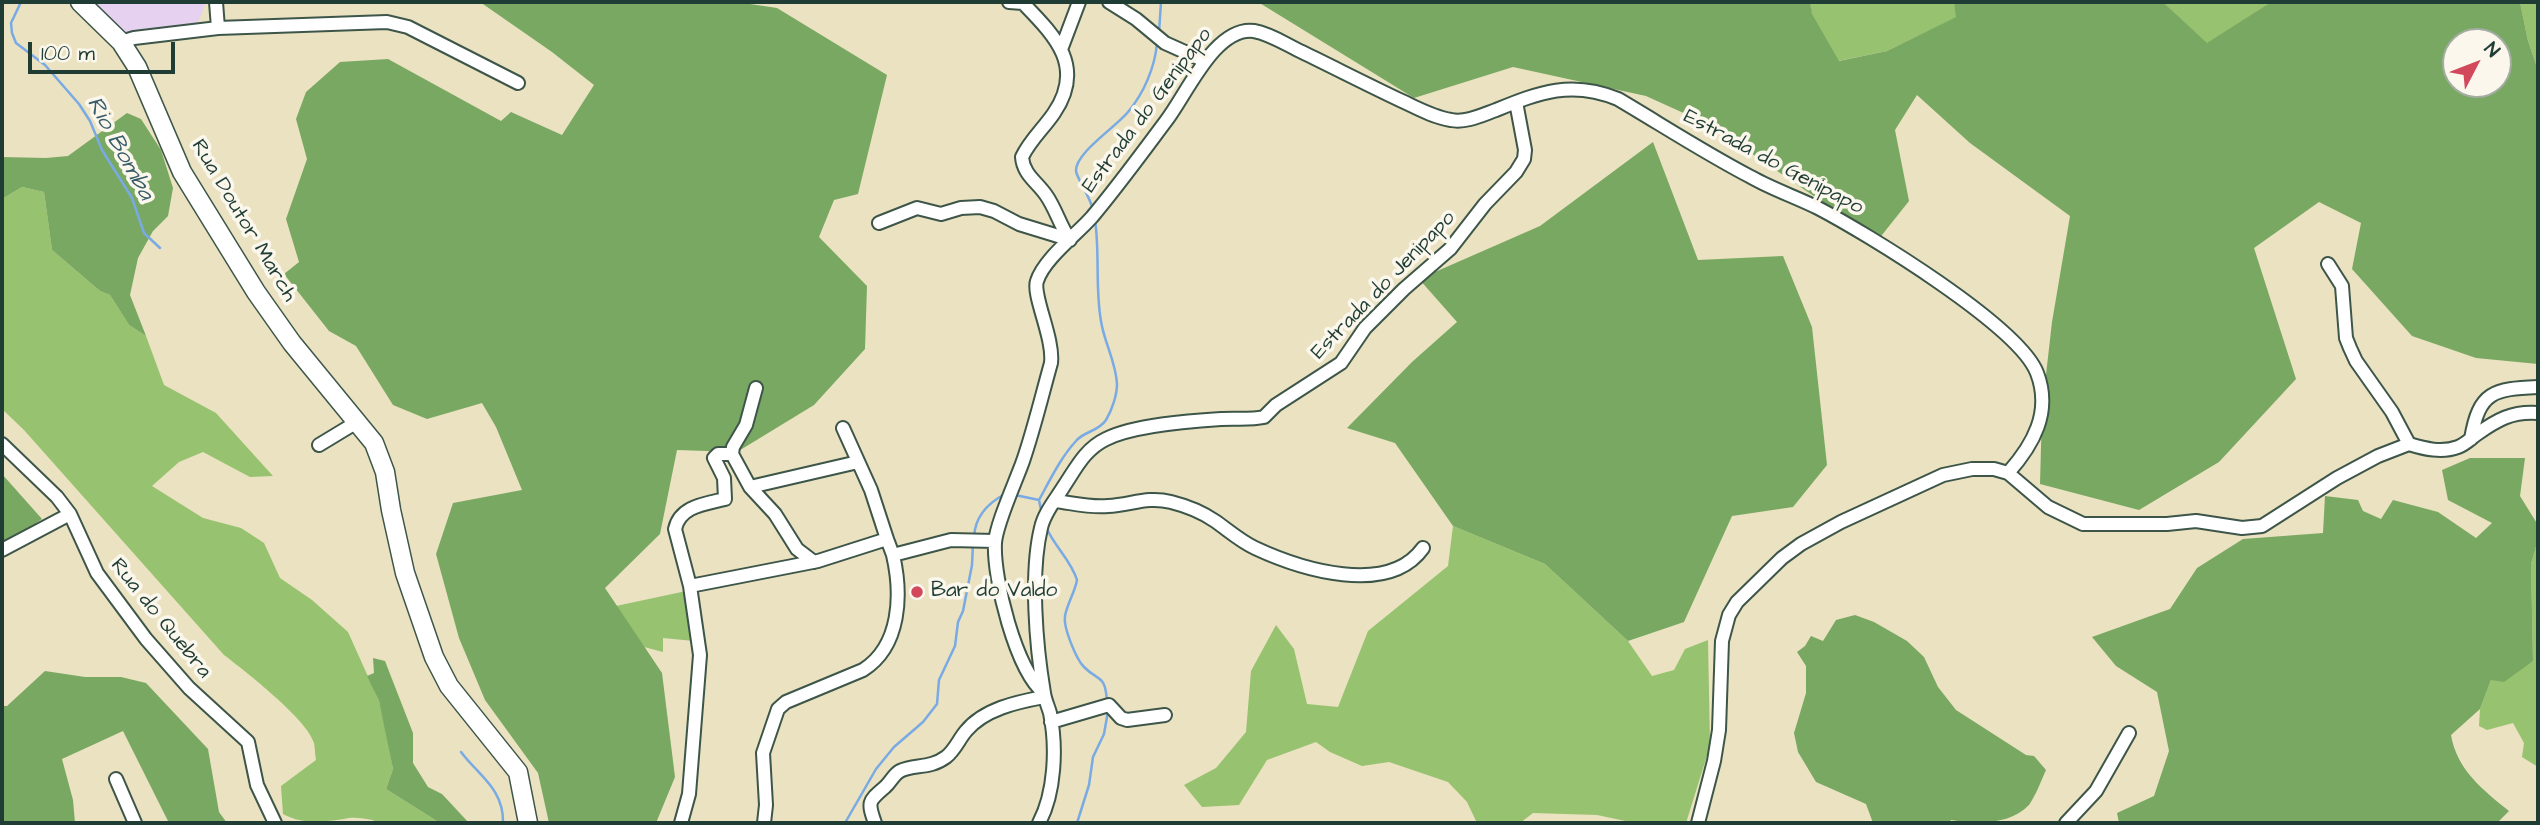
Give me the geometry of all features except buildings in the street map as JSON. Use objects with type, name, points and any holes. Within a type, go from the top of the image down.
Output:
[{"type":"main road","name":"Rua Doutor March","points":[[80,2],[121,43],[137,67],[182,172],[292,343],[374,443],[383,464],[405,573],[434,657],[449,686],[518,772],[528,823]]},
{"type":"street","points":[[216,2],[218,28]]},
{"type":"street","points":[[1009,2],[1022,3],[1062,47],[1068,75],[1057,109],[1021,157],[1022,165],[1046,195],[1069,239]]},
{"type":"street","points":[[1062,47],[1079,2]]},
{"type":"street","points":[[1109,2],[1136,19],[1155,37],[1205,61]]},
{"type":"street","points":[[121,43],[134,38],[218,28],[399,24],[490,67],[517,83]]},
{"type":"street","name":"Estrada do Genipapo","points":[[1044,695],[1027,675],[1014,643],[1000,588],[995,541],[1023,460],[1053,351],[1036,293],[1037,281],[1046,266],[1141,155],[1179,105],[1205,61],[1230,35],[1240,31],[1266,34],[1400,100],[1450,120],[1461,121],[1482,116],[1546,91],[1599,91],[1618,99],[1752,178],[1844,222],[1990,321],[2020,346],[2032,362],[2038,375],[2041,399],[2038,432],[2026,452],[2008,473]]},
{"type":"street","name":"Estrada do Jenipapo","points":[[1039,823],[1046,807],[1052,765],[1051,722],[1044,695],[1037,625],[1037,569],[1041,526],[1081,460],[1088,450],[1106,438],[1166,424],[1264,417],[1276,405],[1341,363],[1365,328],[1450,249],[1485,204],[1521,165],[1525,150],[1516,102]]},
{"type":"street","points":[[879,223],[917,208],[941,214],[961,208],[980,207],[1019,224],[1069,239]]},
{"type":"street","points":[[2328,264],[2342,286],[2346,338],[2350,348],[2392,412],[2409,444]]},
{"type":"street","points":[[2471,439],[2477,411],[2493,394],[2500,390],[2538,387]]},
{"type":"street","points":[[756,388],[746,425],[733,446],[732,454],[750,487],[775,514],[797,549],[814,562]]},
{"type":"street","points":[[1698,823],[1719,730],[1724,627],[1737,602],[1782,558],[1841,522],[1942,475],[1994,469],[2008,473],[2048,507],[2084,524],[2167,524],[2196,521],[2242,528],[2262,526],[2337,478],[2378,456],[2409,444],[2431,450],[2455,448],[2499,418],[2515,413],[2538,413]]},
{"type":"street","points":[[318,445],[357,422]]},
{"type":"street","points":[[764,823],[763,753],[775,713],[786,702],[875,663],[892,631],[898,605],[899,579],[893,555],[871,489],[842,428]]},
{"type":"street","name":"Rua do Quebra","points":[[2,444],[57,497],[69,514],[97,573],[111,594],[189,688],[248,742],[257,785],[275,823]]},
{"type":"street","points":[[681,823],[689,794],[700,655],[690,586],[677,542],[677,522],[687,510],[725,499],[723,478],[714,458],[718,454],[732,454]]},
{"type":"street","points":[[750,487],[858,462]]},
{"type":"street","points":[[1055,500],[1109,506],[1134,500],[1169,502],[1197,510],[1253,548],[1318,570],[1343,575],[1368,575],[1403,566],[1423,548]]},
{"type":"street","points":[[2,550],[69,514]]},
{"type":"street","points":[[690,586],[814,562],[887,540]]},
{"type":"street","points":[[893,555],[951,540],[995,541]]},
{"type":"street","points":[[874,823],[870,807],[872,798],[896,774],[906,769],[932,765],[948,756],[966,731],[984,716],[1044,695]]},
{"type":"street","points":[[1051,722],[1109,705],[1121,718],[1127,720],[1165,715]]},
{"type":"street","points":[[2066,823],[2096,791],[2129,733]]},
{"type":"street","points":[[116,779],[135,823]]},
{"type":"shaded area","points":[[89,2],[206,2],[197,25],[125,33]]},
{"type":"green space","points":[[480,2],[737,2],[777,8],[887,75],[858,194],[834,200],[819,237],[867,286],[865,349],[814,405],[737,452],[677,450],[660,534],[605,588],[662,673],[675,777],[656,823],[549,823],[538,773],[485,700],[459,638],[436,554],[453,503],[522,490],[496,427],[482,403],[427,419],[393,405],[356,346],[329,331],[284,274],[299,262],[286,219],[307,159],[296,119],[306,92],[340,62],[388,59],[501,121],[511,112],[562,135],[594,85]]},
{"type":"green space","points":[[1258,2],[1810,2],[1812,14],[1839,61],[1887,51],[1956,17],[1954,2],[2163,2],[2207,43],[2271,2],[2520,2],[2528,41],[2538,70],[2538,364],[2476,358],[2412,336],[2352,269],[2361,223],[2319,202],[2254,248],[2296,379],[2219,462],[2139,510],[2040,484],[2042,410],[2052,322],[2070,216],[1970,143],[1917,95],[1895,130],[1909,201],[1878,240],[1710,125],[1646,96],[1513,67],[1414,98]]},
{"type":"green space","points":[[1810,2],[1954,2],[1957,17],[1887,51],[1838,61],[1811,14]]},
{"type":"green space","points":[[2163,2],[2271,2],[2207,44]]},
{"type":"green space","points":[[2520,2],[2538,2],[2538,70],[2528,41]]},
{"type":"green space","points":[[127,113],[141,119],[161,150],[173,188],[168,216],[153,231],[138,258],[130,295],[146,336],[129,325],[110,295],[100,291],[52,250],[44,192],[22,187],[2,199],[2,157],[68,156]]},
{"type":"green space","points":[[1653,142],[1698,260],[1783,256],[1812,327],[1827,465],[1793,507],[1732,516],[1684,622],[1628,641],[1545,564],[1453,526],[1395,443],[1347,428],[1412,362],[1457,322],[1419,279],[1540,226]]},
{"type":"green space","points":[[22,187],[44,192],[52,250],[100,291],[110,295],[129,325],[146,336],[164,385],[216,413],[273,476],[250,477],[203,452],[179,462],[152,486],[203,518],[241,528],[264,543],[280,578],[312,600],[348,632],[379,701],[393,769],[386,789],[440,823],[376,823],[373,820],[355,818],[307,821],[283,814],[281,786],[316,760],[314,743],[309,733],[275,696],[224,655],[24,430],[2,409],[2,199]]},
{"type":"green space","points":[[2470,458],[2525,458],[2520,496],[2538,525],[2538,540],[2531,564],[2533,661],[2504,682],[2491,680],[2480,709],[2451,735],[2465,769],[2509,811],[2497,823],[2119,823],[2117,813],[2154,796],[2169,751],[2157,692],[2116,666],[2092,637],[2170,609],[2197,568],[2243,539],[2323,533],[2325,496],[2358,500],[2363,511],[2381,519],[2393,500],[2438,512],[2476,538],[2492,523],[2448,500],[2442,470]]},
{"type":"green space","points":[[2,474],[42,519],[2,547]]},
{"type":"green space","points":[[1453,526],[1545,564],[1628,641],[1652,676],[1674,670],[1685,649],[1708,640],[1710,746],[1686,823],[1635,823],[1597,815],[1533,813],[1520,823],[1477,823],[1467,802],[1448,782],[1389,762],[1362,766],[1330,752],[1316,742],[1267,760],[1239,805],[1202,807],[1184,785],[1216,768],[1246,732],[1251,671],[1276,625],[1294,649],[1307,704],[1338,707],[1368,631],[1448,566]]},
{"type":"green space","points":[[2538,540],[2538,767],[2522,757],[2524,743],[2513,723],[2487,730],[2479,726],[2480,709],[2491,680],[2533,661],[2531,564]]},
{"type":"green space","points":[[691,590],[694,641],[663,638],[663,652],[644,647],[616,606]]},
{"type":"green space","points":[[1855,615],[1874,622],[1907,641],[1924,657],[1938,687],[1956,710],[2026,755],[2034,756],[2046,770],[2029,805],[2003,820],[1873,823],[1866,804],[1816,782],[1798,752],[1794,733],[1806,693],[1806,666],[1797,652],[1811,636],[1823,641],[1836,620]]},
{"type":"green space","points":[[373,658],[385,661],[413,733],[413,763],[428,787],[442,794],[469,823],[440,823],[386,789],[393,769],[379,701],[367,676],[374,673]]},
{"type":"green space","points":[[45,671],[85,677],[121,677],[146,683],[208,749],[219,812],[227,823],[169,823],[123,731],[62,759],[73,800],[75,823],[2,823],[2,706],[7,706]]},
{"type":"waterway","name":"Rio Bomba","points":[[21,2],[11,23],[16,43],[45,65],[79,104],[90,121],[102,150],[132,198],[144,233],[160,248]]},
{"type":"waterway","points":[[1159,33],[1161,2]]},
{"type":"waterway","points":[[1093,210],[1077,174],[1077,164],[1089,148],[1134,105],[1151,70],[1157,43]]},
{"type":"waterway","points":[[1041,510],[1039,500],[1061,461],[1079,438],[1106,420],[1116,393],[1116,376],[1099,309],[1095,220]]},
{"type":"waterway","points":[[974,537],[977,523],[984,511],[1005,494]]},
{"type":"waterway","points":[[1015,495],[1039,500]]},
{"type":"waterway","points":[[1046,527],[1077,580],[1065,616],[1068,635],[1081,663],[1103,682],[1107,701]]},
{"type":"waterway","points":[[845,823],[876,769],[894,747],[923,722],[937,704],[939,680],[955,646],[958,622],[963,611],[972,565],[973,543]]},
{"type":"waterway","points":[[1077,823],[1089,785],[1093,757],[1104,734],[1108,711]]},
{"type":"waterway","name":"Rio Bomba","points":[[461,752],[495,792],[503,823]]},
{"type":"place","name":"Bar do Valdo","points":[[917,592]]}]
